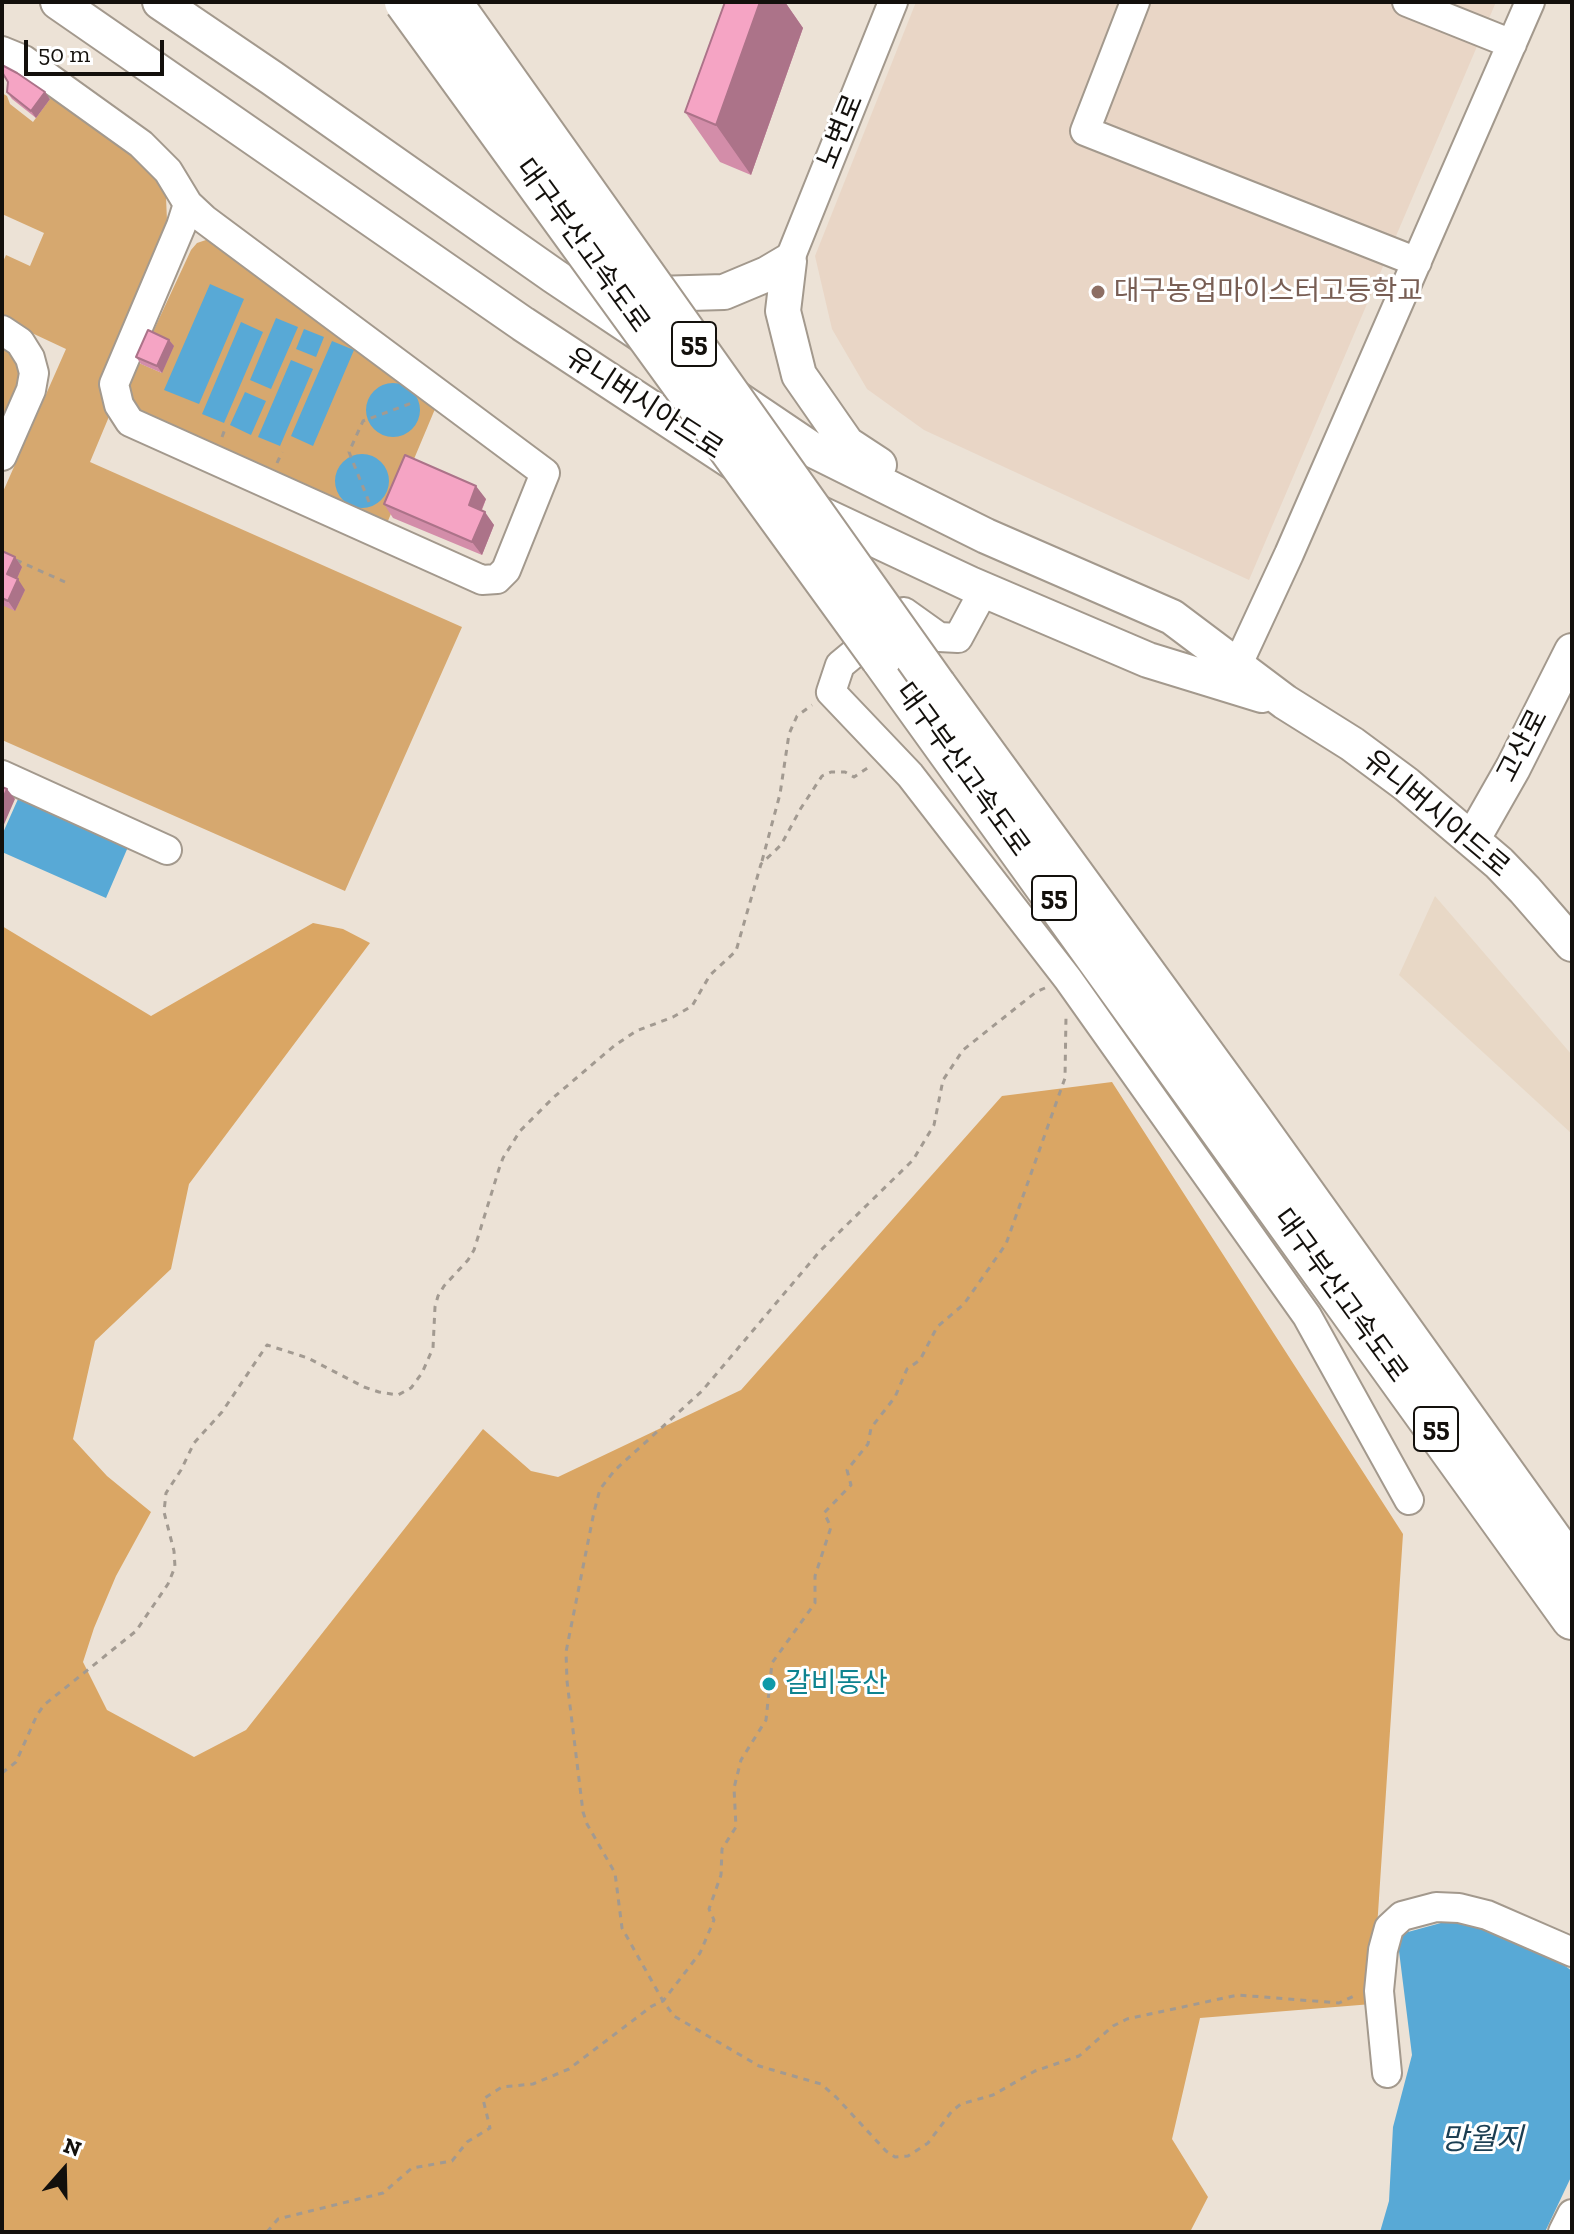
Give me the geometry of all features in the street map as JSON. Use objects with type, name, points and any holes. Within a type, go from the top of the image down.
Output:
[{"type":"highway","name":"대구부산고속도로","points":[[405,2],[881,658],[1238,1128]]},
{"type":"highway","name":"대구부산고속도로","points":[[451,2],[936,686],[1238,1128],[1312,1231],[1572,1619]]},
{"type":"highway","name":"대구부산고속도로","points":[[1312,1231],[1572,1568]]},
{"type":"main road","name":"유니버시아드로","points":[[58,2],[523,324],[787,498],[984,590],[1148,660],[1285,702]]},
{"type":"main road","name":"유니버시아드로","points":[[160,2],[813,450],[986,536],[1172,617],[1285,702],[1352,744],[1406,784],[1525,890],[1572,944]]},
{"type":"main road","points":[[503,240],[592,276],[655,294],[724,292],[789,261]]},
{"type":"main road","points":[[789,261],[783,311],[799,375],[847,444],[986,536]]},
{"type":"main road","name":"고산로","points":[[1472,840],[1513,768],[1572,651]]},
{"type":"street","name":"노변로","points":[[789,261],[893,2]]},
{"type":"street","points":[[1135,2],[1085,131],[1417,262]]},
{"type":"street","points":[[1407,2],[1512,44]]},
{"type":"street","points":[[1237,666],[1530,2]]},
{"type":"street","points":[[2,51],[24,60],[141,144],[168,171],[188,204],[204,219],[545,473],[506,570],[497,579],[482,580],[130,422],[119,405],[114,384],[188,204]]},
{"type":"street","points":[[2,330],[20,342],[30,358],[34,373],[31,390],[2,456]]},
{"type":"street","points":[[984,590],[958,638],[939,637],[904,612],[840,665],[831,692],[910,775],[1307,1316],[1409,1500]]},
{"type":"street","points":[[2,775],[167,850]]},
{"type":"street","points":[[1387,2073],[1379,1984],[1389,1928],[1402,1916],[1436,1907],[1459,1908],[1487,1915],[1572,1952]]},
{"type":"street","points":[[1563,2232],[1572,2214]]},
{"type":"path","points":[[371,506],[349,452],[363,421],[418,400]]},
{"type":"path","points":[[15,560],[65,582]]},
{"type":"path","points":[[2,1773],[16,1762],[44,1705],[136,1631],[168,1584],[175,1567],[164,1500],[194,1443],[222,1412],[267,1345],[308,1358],[379,1392],[398,1395],[411,1388],[422,1373],[433,1348],[438,1296],[474,1250],[499,1169],[520,1131],[554,1097],[614,1046],[636,1031],[692,1006],[710,975],[736,951],[780,794],[789,734],[797,716],[831,692]]},
{"type":"path","points":[[761,864],[781,845],[822,776],[845,772],[854,777],[888,753]]},
{"type":"path","points":[[267,2232],[278,2219],[383,2193],[412,2168],[452,2161],[467,2142],[490,2128],[483,2099],[502,2087],[533,2084],[569,2069],[663,2001],[700,1953],[714,1920],[709,1909],[721,1875],[722,1849],[736,1827],[734,1788],[741,1760],[766,1720],[772,1663],[815,1603],[815,1576],[831,1527],[824,1513],[851,1485],[847,1470],[868,1444],[871,1428],[895,1397],[907,1369],[920,1360],[937,1327],[964,1304],[1006,1244],[1065,1078],[1067,986],[1052,986],[1036,992],[963,1050],[943,1080],[934,1125],[913,1160],[820,1251],[702,1391],[615,1470],[600,1489],[566,1652],[579,1788],[587,1824],[615,1873],[622,1928],[663,2001],[674,2016],[759,2066],[821,2084],[895,2157],[915,2153],[928,2143],[961,2104],[993,2095],[1035,2071],[1079,2056],[1113,2026],[1127,2019],[1238,1995],[1339,2003],[1379,1984]]},
{"type":"shaded area","name":"대구농업마이스터고등학교","points":[[916,2],[1496,2],[1249,580],[924,430],[867,389],[832,329],[815,256]]},
{"type":"shaded area","points":[[2,93],[10,104],[33,122],[52,96],[138,159],[162,186],[166,197],[167,221],[102,375],[99,389],[108,394],[108,419],[90,462],[462,627],[345,891],[2,740],[2,494],[66,349],[2,319],[2,264],[6,255],[30,266],[44,233],[2,214]]},
{"type":"shaded area","points":[[209,239],[435,404],[385,528],[139,417],[128,390],[139,363],[162,373],[151,336],[191,250],[197,243]]},
{"type":"shaded area","points":[[2,341],[15,353],[23,379],[2,435]]},
{"type":"shaded area","points":[[1435,896],[1572,1055],[1572,1134],[1399,975]]},
{"type":"shaded area","points":[[313,923],[343,929],[370,943],[189,1184],[171,1269],[95,1341],[73,1439],[107,1476],[151,1512],[116,1576],[83,1662],[107,1710],[194,1757],[246,1730],[483,1429],[531,1471],[558,1477],[741,1390],[1002,1096],[1112,1082],[1403,1534],[1372,2004],[1200,2018],[1172,2139],[1208,2197],[1190,2232],[2,2232],[2,926],[151,1016]]},
{"type":"water","points":[[210,284],[244,299],[199,404],[164,390]]},
{"type":"water","points":[[276,318],[298,327],[271,389],[250,380]]},
{"type":"water","points":[[241,322],[263,332],[224,423],[202,414]]},
{"type":"water","points":[[304,329],[324,337],[316,357],[296,349]]},
{"type":"water","points":[[332,341],[354,350],[313,446],[291,436]]},
{"type":"water","points":[[291,360],[313,369],[280,446],[258,437]]},
{"type":"water","points":[[393,383],[412,391],[420,410],[412,429],[393,437],[374,429],[366,410],[374,391]]},
{"type":"water","points":[[245,392],[266,401],[251,435],[230,425]]},
{"type":"water","points":[[362,454],[381,462],[389,481],[381,500],[362,508],[343,500],[335,481],[343,462]]},
{"type":"water","points":[[18,799],[128,847],[106,898],[2,852],[2,835]]},
{"type":"water","name":"망월지","points":[[1459,1918],[1545,1951],[1572,1971],[1572,2175],[1545,2232],[1380,2232],[1389,2201],[1393,2127],[1412,2055],[1397,1935]]},
{"type":"building","points":[[725,2],[760,2],[716,125],[685,112]]},
{"type":"building","points":[[2,65],[45,92],[31,111],[7,92],[8,82]]},
{"type":"building","points":[[148,330],[169,340],[157,366],[136,357]]},
{"type":"building","points":[[405,455],[476,486],[469,505],[485,512],[472,542],[384,504]]},
{"type":"building","points":[[2,551],[15,557],[7,574],[18,579],[8,601],[2,598]]},
{"type":"place","name":"대구농업마이스터고등학교","points":[[1098,292]]},
{"type":"place","name":"갈비동산","points":[[769,1684]]}]
